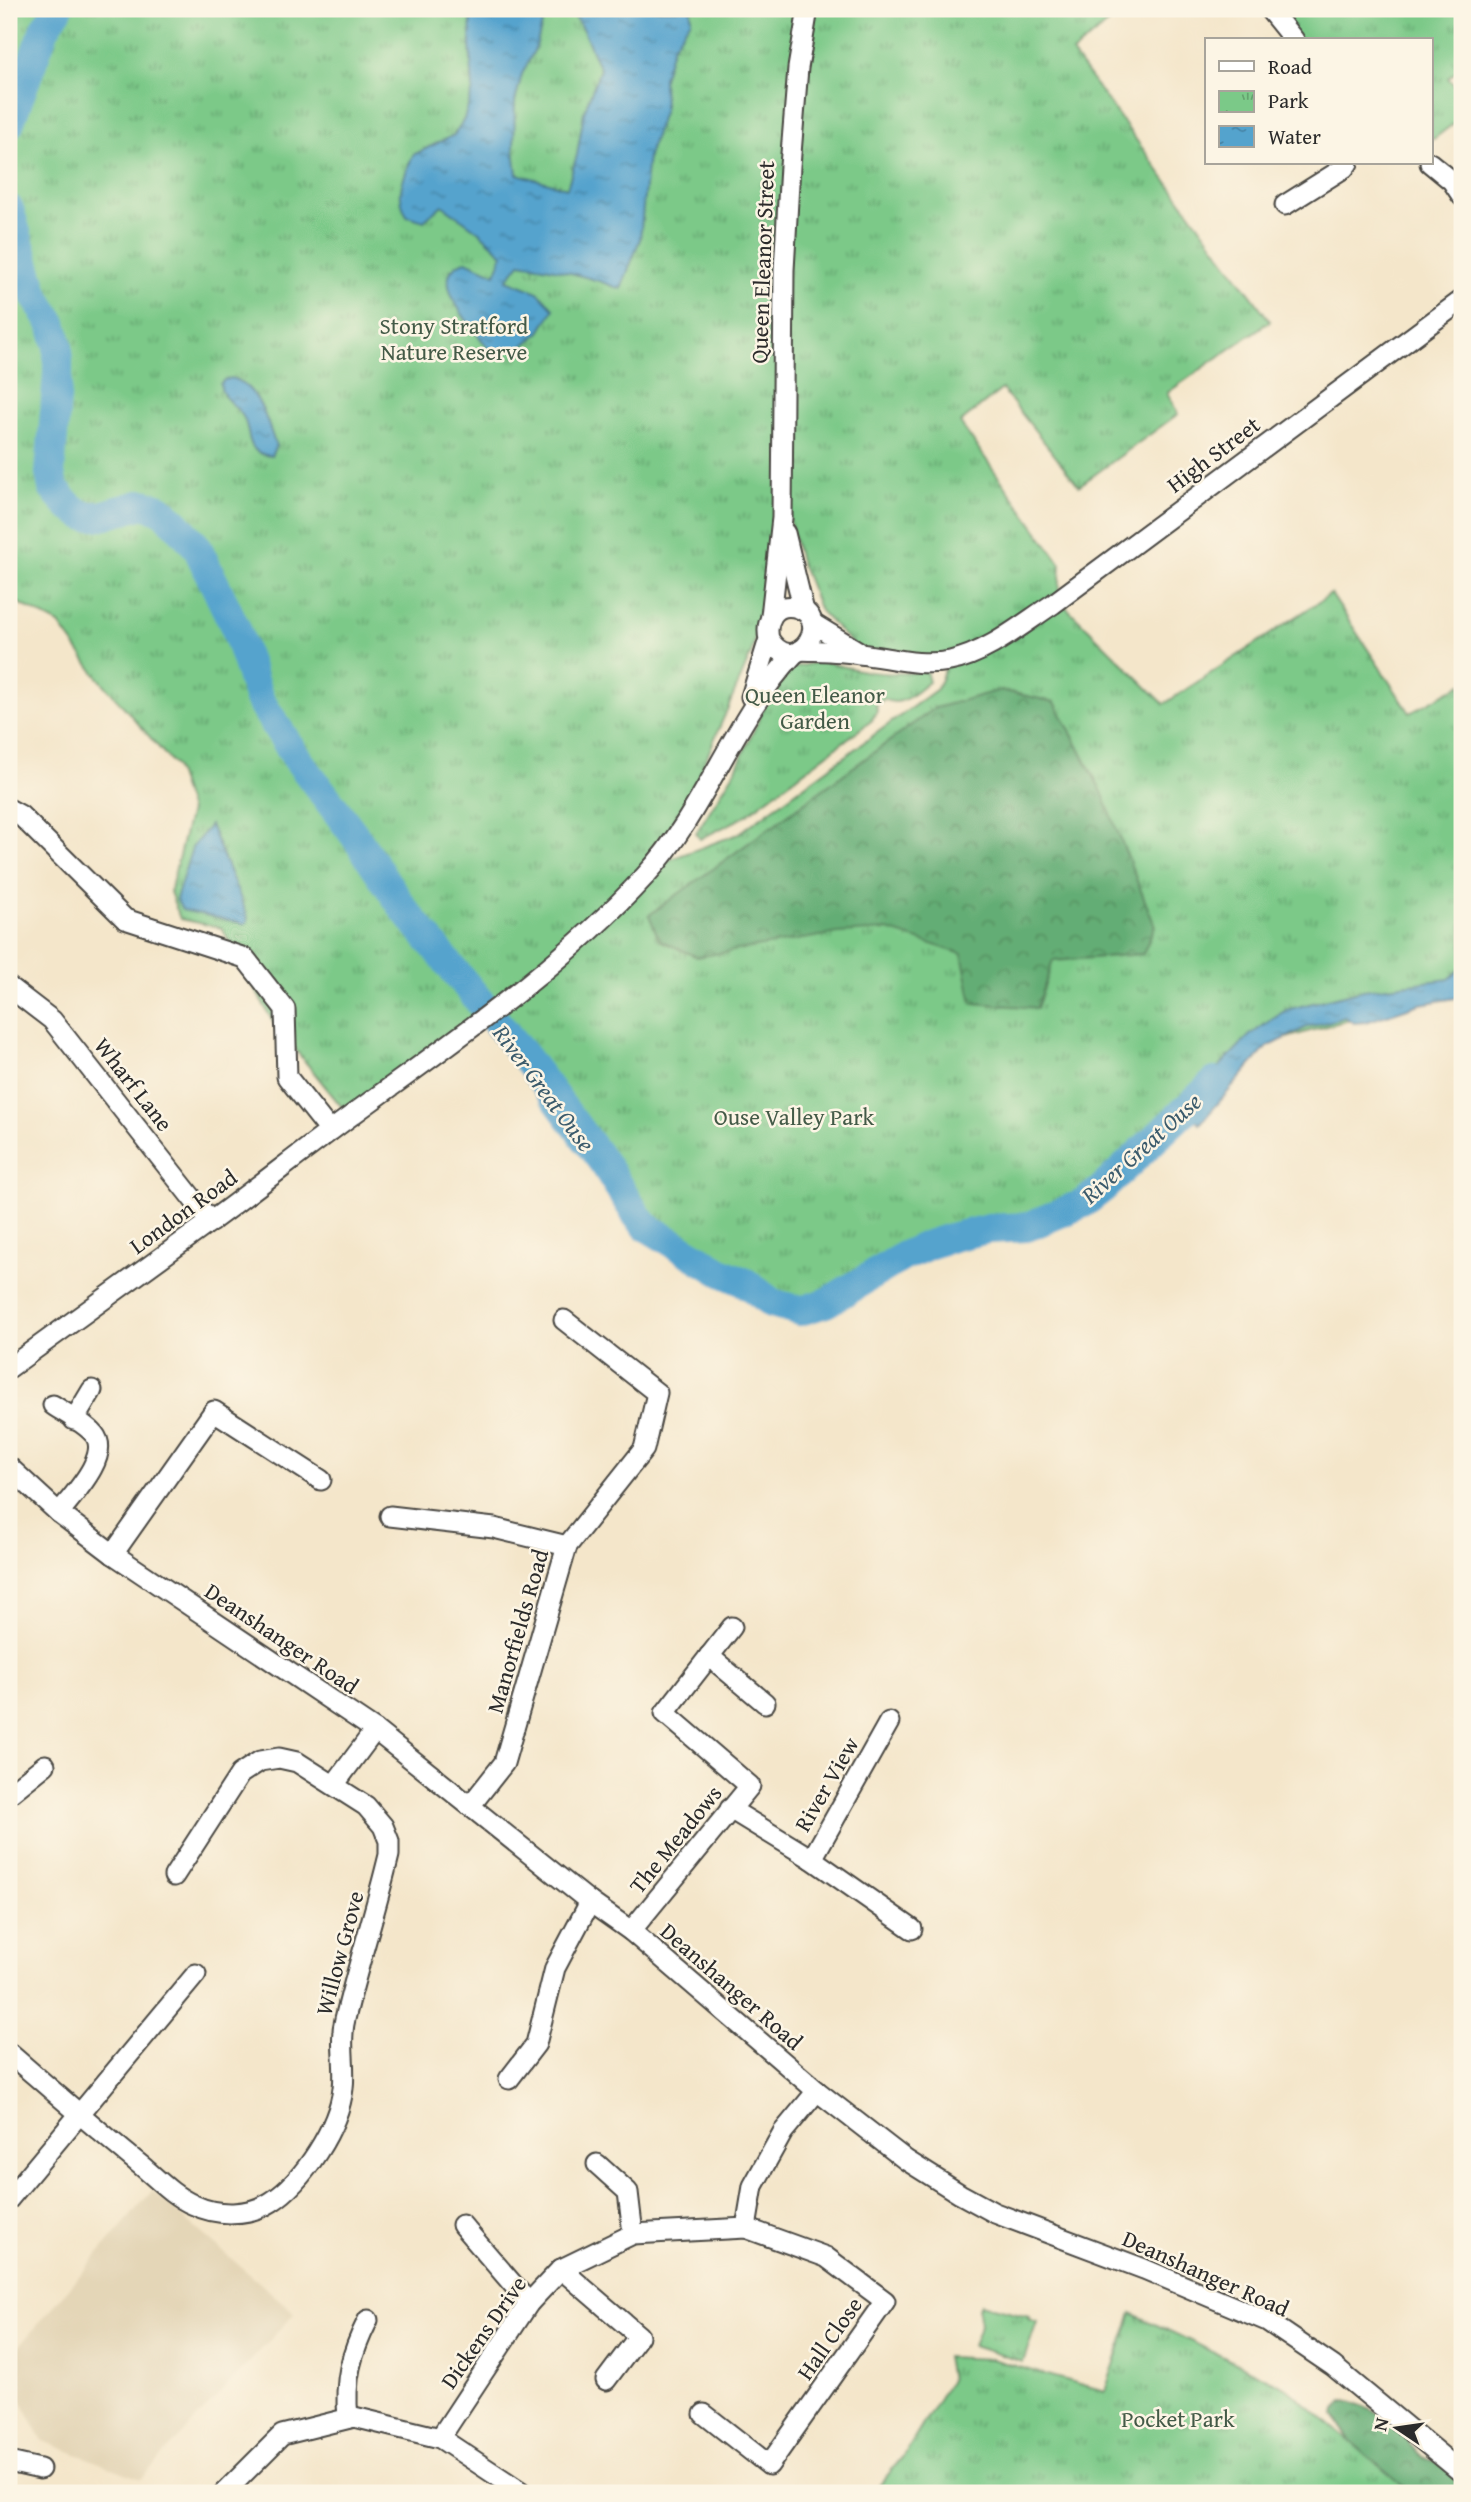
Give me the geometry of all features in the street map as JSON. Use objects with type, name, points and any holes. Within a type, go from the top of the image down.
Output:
[{"type":"street","name":"Queen Eleanor Street","points":[[771,616],[782,518],[784,270],[799,68],[808,9]]},
{"type":"street","points":[[1269,9],[1292,38]]},
{"type":"street","points":[[1285,205],[1347,164]]},
{"type":"street","points":[[1431,164],[1452,181],[1462,196]]},
{"type":"street","name":"High Street","points":[[862,654],[879,659],[918,663],[949,661],[992,644],[1053,604],[1462,300]]},
{"type":"street","name":"Queen Eleanor Street","points":[[782,518],[808,617]]},
{"type":"street","points":[[790,606],[862,654],[779,650],[769,639],[767,631],[771,616],[783,607],[790,606]]},
{"type":"street","points":[[746,714],[774,674],[808,644],[813,631],[808,617]]},
{"type":"street","points":[[746,714],[769,639]]},
{"type":"street","name":"London Road","points":[[9,1368],[211,1222],[544,971],[632,889],[667,850],[697,806],[746,714]]},
{"type":"street","points":[[9,809],[20,814],[125,919],[245,958],[285,1009],[287,1077],[330,1131]]},
{"type":"street","name":"Wharf Lane","points":[[9,987],[52,1020],[211,1222]]},
{"type":"street","name":"Manorfields Road","points":[[470,1805],[504,1763],[567,1546],[644,1449],[657,1393],[564,1320]]},
{"type":"street","points":[[74,1420],[92,1390]]},
{"type":"street","points":[[53,1405],[95,1434],[100,1448],[95,1465],[60,1513]]},
{"type":"street","points":[[113,1554],[214,1411],[321,1480]]},
{"type":"street","name":"Deanshanger Road","points":[[9,1467],[60,1513],[113,1554],[375,1730],[590,1902],[631,1931],[817,2091],[905,2160],[995,2213],[1144,2269],[1267,2322],[1333,2366],[1462,2473]]},
{"type":"street","points":[[390,1516],[494,1528],[567,1546]]},
{"type":"street","name":"The Meadows","points":[[631,1931],[750,1786],[665,1713],[732,1627]]},
{"type":"street","points":[[709,1656],[765,1703]]},
{"type":"street","name":"River View","points":[[730,1809],[812,1859],[889,1722]]},
{"type":"street","points":[[334,1785],[375,1730]]},
{"type":"street","name":"Willow Grove","points":[[9,2053],[175,2193],[194,2205],[224,2214],[250,2211],[271,2202],[291,2183],[322,2148],[335,2121],[344,2088],[344,2023],[389,1855],[389,1842],[383,1826],[366,1806],[297,1762],[279,1758],[260,1761],[240,1774],[174,1876]]},
{"type":"street","points":[[9,1794],[46,1765]]},
{"type":"street","points":[[812,1859],[912,1929]]},
{"type":"street","points":[[509,2079],[536,2044],[555,1968],[590,1902]]},
{"type":"street","points":[[9,2199],[196,1974]]},
{"type":"street","points":[[746,2228],[753,2186],[783,2132],[817,2091]]},
{"type":"street","points":[[597,2164],[628,2192],[632,2234]]},
{"type":"street","points":[[463,2225],[529,2303]]},
{"type":"street","name":"Dickens Drive","points":[[440,2438],[529,2303],[561,2269],[632,2234],[746,2228]]},
{"type":"street","name":"Hall Close","points":[[704,2414],[769,2465],[885,2301],[826,2257],[746,2228]]},
{"type":"street","points":[[561,2269],[639,2336],[606,2380]]},
{"type":"street","points":[[348,2418],[345,2394],[353,2352],[369,2320]]},
{"type":"street","points":[[224,2493],[282,2435],[354,2417],[440,2438],[523,2493]]},
{"type":"street","points":[[9,2462],[40,2469]]},
{"type":"shaded area","points":[[152,2191],[295,2313],[141,2479],[43,2441],[9,2378],[9,2358]]},
{"type":"green space","points":[[9,9],[1125,9],[1072,53],[1270,321],[1167,393],[1178,414],[1079,486],[1002,389],[960,423],[1061,564],[1059,594],[1063,604],[1164,704],[1331,594],[1410,713],[1462,684],[1462,986],[1263,1045],[1101,1189],[794,1300],[760,1291],[716,1274],[636,1216],[571,1102],[494,1009],[350,1117],[273,1022],[222,928],[180,919],[170,892],[190,811],[175,766],[96,675],[59,624],[15,601],[9,589]],"holes":[[[781,489],[800,561],[820,611],[862,654],[948,662],[937,689],[738,834],[655,865],[667,850],[751,654],[762,609]],[[1000,690],[1055,702],[1102,792],[1155,926],[1143,954],[1053,961],[1037,1008],[972,1003],[962,954],[888,930],[838,933],[697,957],[659,940],[649,915],[935,708]]]},
{"type":"green space","points":[[1274,9],[1462,9],[1462,67],[1448,78],[1462,94],[1462,117],[1432,140],[1432,38],[1298,38]]},
{"type":"green space","name":"Queen Eleanor Garden","points":[[822,661],[874,672],[898,674],[926,671],[929,682],[902,701],[890,702],[884,699],[876,705],[877,711],[871,721],[742,818],[700,839],[696,833],[736,769],[769,697],[792,668]]},
{"type":"green space","points":[[1000,690],[1055,702],[1102,792],[1155,926],[1143,954],[1053,961],[1037,1008],[972,1003],[731,953],[697,957],[659,940],[649,915],[935,708]]},
{"type":"green space","points":[[980,2304],[1029,2316],[1028,2319],[1037,2322],[1023,2362],[973,2346],[979,2327]]},
{"type":"green space","name":"Pocket Park","points":[[1132,2313],[1286,2387],[1411,2493],[873,2493],[905,2454],[950,2380],[946,2357],[991,2359],[1105,2391]]},
{"type":"green space","points":[[1344,2401],[1354,2402],[1392,2423],[1420,2455],[1443,2465],[1460,2480],[1459,2493],[1414,2493],[1403,2489],[1401,2484],[1391,2482],[1380,2467],[1350,2441],[1335,2415],[1336,2409]]},
{"type":"water","points":[[471,9],[546,9],[536,47],[522,74],[515,102],[514,149],[517,174],[567,188],[577,155],[584,112],[600,69],[583,30],[570,9],[691,9],[691,20],[673,46],[663,78],[664,109],[648,156],[640,239],[621,289],[571,273],[520,263],[507,280],[538,292],[554,309],[540,332],[518,350],[490,350],[464,317],[450,290],[449,278],[453,268],[466,261],[495,274],[503,254],[478,231],[442,205],[424,221],[407,216],[401,200],[404,178],[413,155],[454,135],[464,119],[473,90]]},
{"type":"water","points":[[232,378],[250,390],[261,406],[276,446],[271,456],[256,451],[252,446],[242,415],[223,394],[220,384]]},
{"type":"water","points":[[210,825],[247,914],[248,921],[245,924],[182,910],[176,899],[192,848]]},
{"type":"water","name":"River Great Ouse","points":[[1462,968],[1462,997],[1420,1004],[1366,1022],[1354,1023],[1345,1017],[1305,1028],[1266,1048],[1200,1124],[1183,1104],[1250,1035],[1286,1010],[1363,990],[1449,979]]},
{"type":"waterway","name":"River Great Ouse","points":[[9,124],[45,28],[58,9]]},
{"type":"waterway","name":"River Great Ouse","points":[[9,209],[35,296],[52,323],[58,346],[50,473],[53,488],[70,507],[85,516],[101,516],[143,504],[160,509],[197,547],[236,629],[259,699],[296,757],[353,833],[404,909],[525,1057],[647,1227],[721,1272],[746,1283],[772,1303],[800,1311],[826,1303],[904,1256],[928,1245],[988,1229],[1027,1227],[1084,1203],[1215,1082]]},
{"type":"park label","name":"Stony Stratford Nature Reserve","points":[[454,338]]},
{"type":"park label","name":"Ouse Valley Park","points":[[794,1116]]}]
